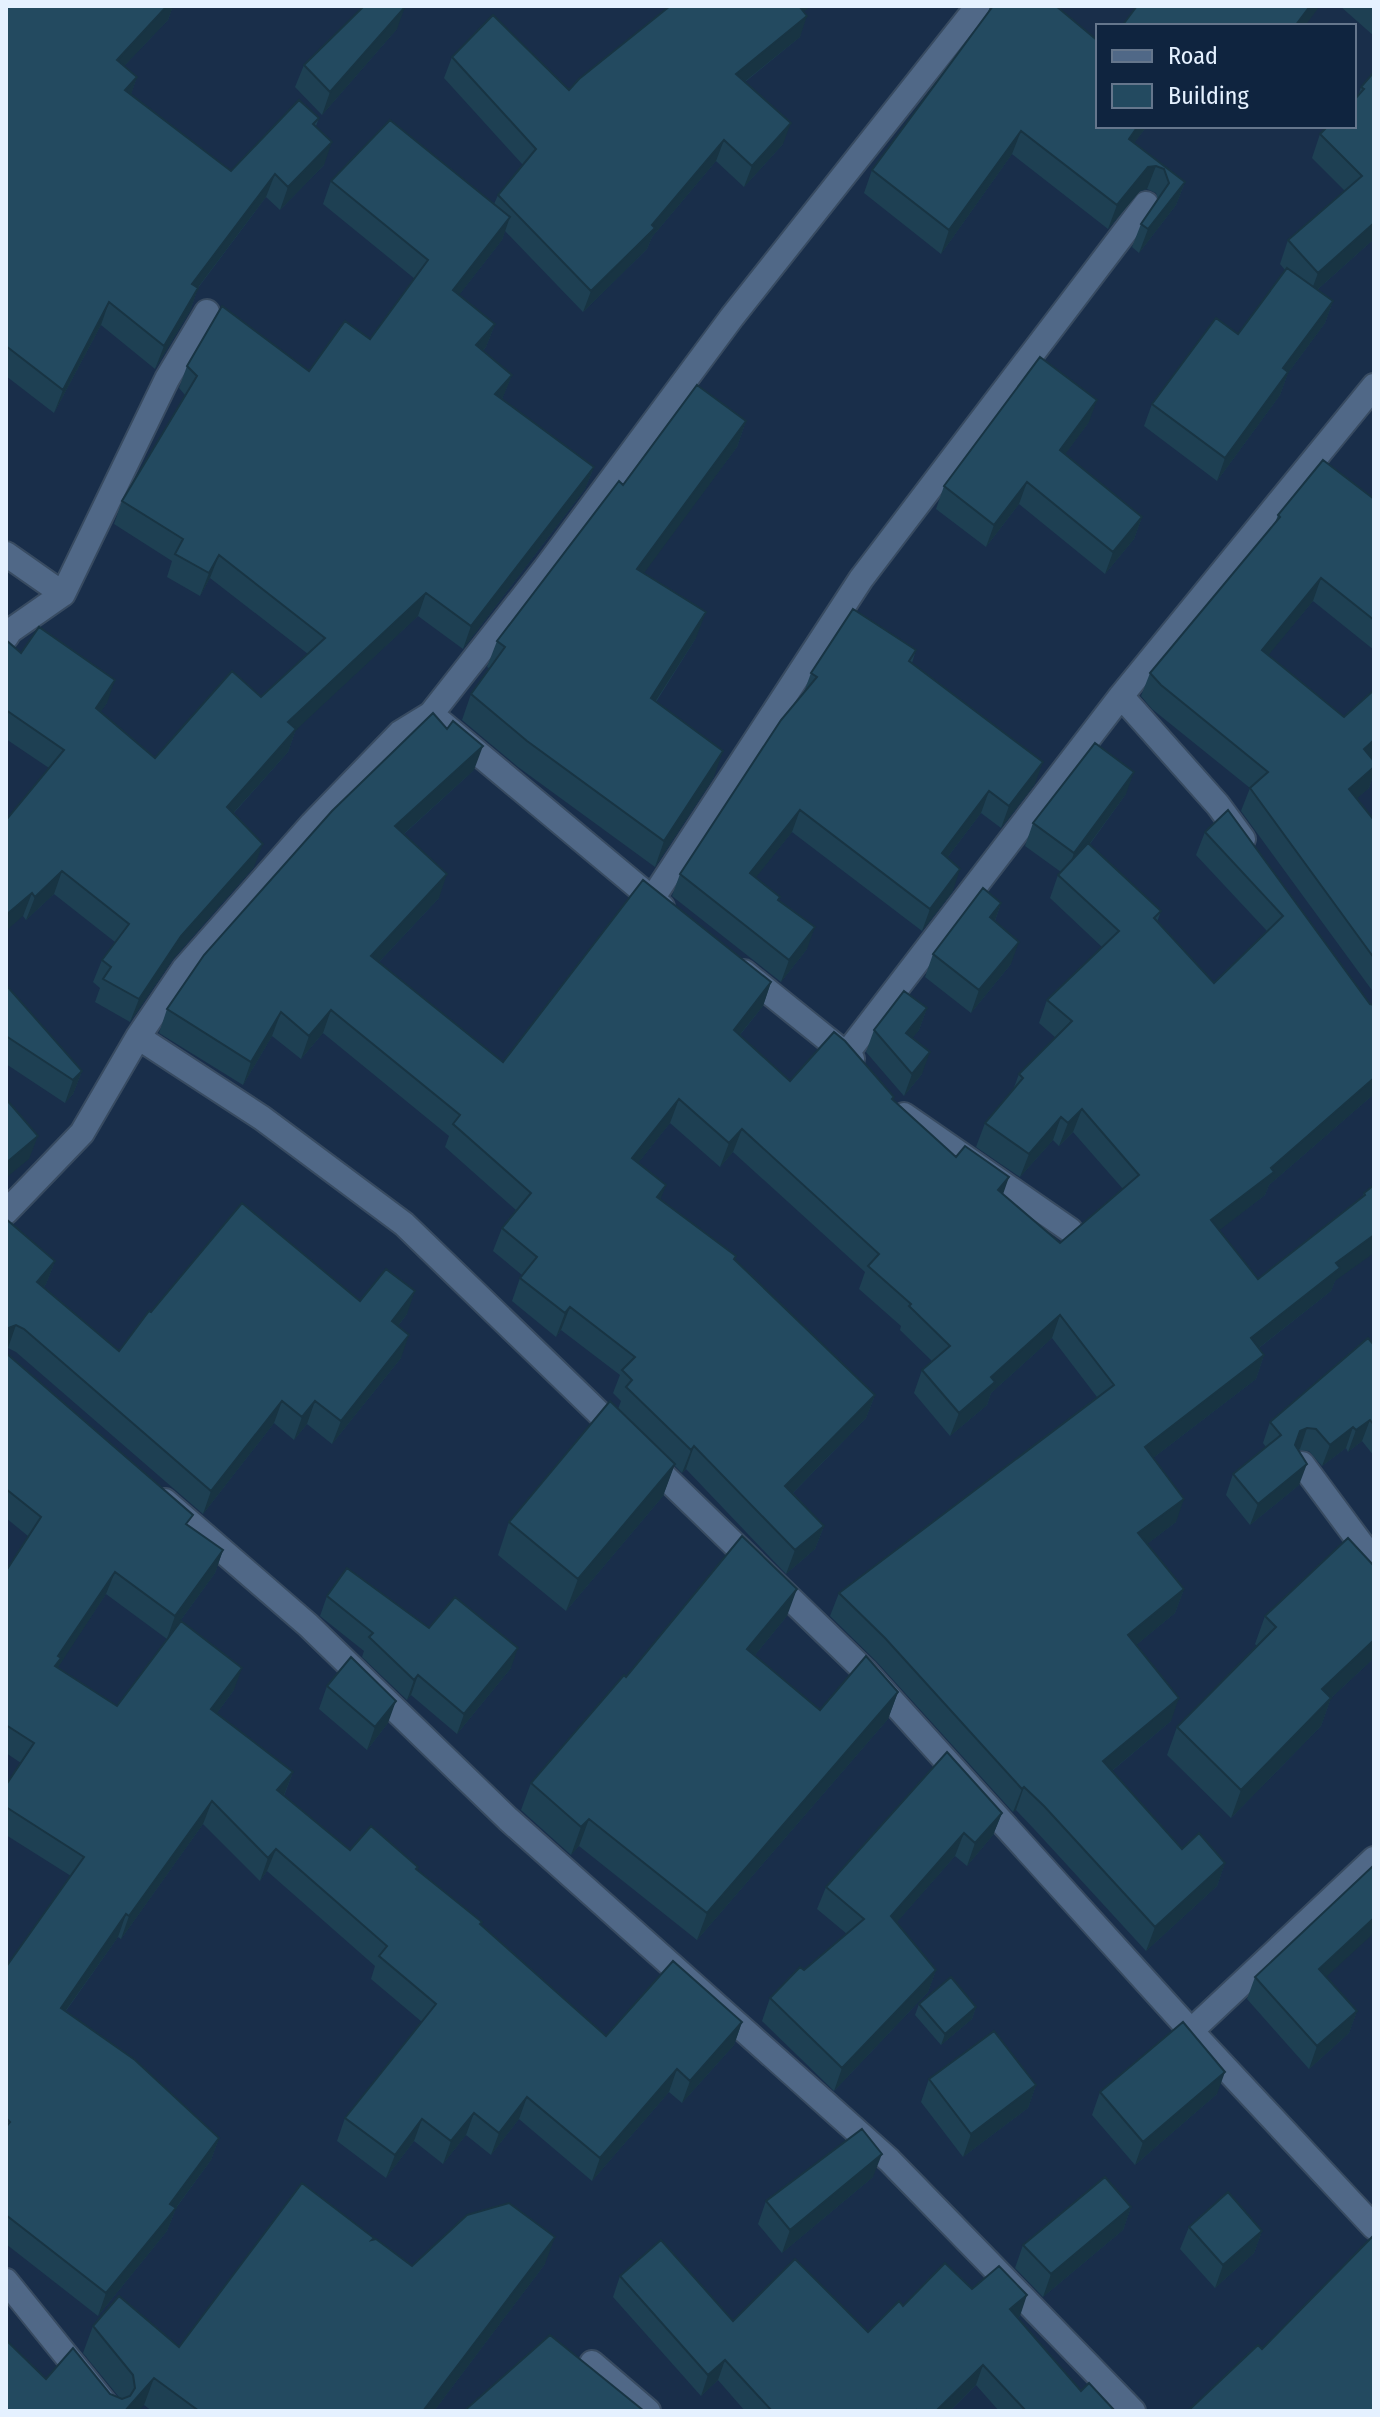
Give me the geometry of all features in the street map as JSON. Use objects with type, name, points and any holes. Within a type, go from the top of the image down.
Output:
[{"type":"street","points":[[6,1212],[82,1133],[138,1037],[184,969],[312,824],[400,733],[431,714],[545,569],[732,317],[972,8]]},
{"type":"street","points":[[652,899],[861,579],[1146,204]]},
{"type":"street","points":[[6,637],[63,594],[167,379],[207,312]]},
{"type":"street","points":[[847,1053],[1121,696],[1374,386]]},
{"type":"street","points":[[6,554],[63,594]]},
{"type":"street","points":[[1121,696],[1218,805],[1255,855]]},
{"type":"street","points":[[431,714],[676,918]]},
{"type":"street","points":[[725,956],[847,1053],[865,1074]]},
{"type":"street","points":[[138,1037],[262,1118],[404,1224],[865,1671],[1191,2031],[1374,2227]]},
{"type":"street","points":[[883,1096],[893,1107],[1070,1230]]},
{"type":"street","points":[[1302,1464],[1374,1561]]},
{"type":"street","points":[[151,1489],[308,1625],[508,1819],[889,2160],[1133,2411]]},
{"type":"street","points":[[1191,2031],[1374,1859]]},
{"type":"street","points":[[6,2281],[111,2411]]},
{"type":"street","points":[[592,2363],[648,2411]]},
{"type":"building","points":[[6,6],[167,6],[117,60],[137,77],[125,90],[231,171],[299,100],[319,118],[313,124],[332,142],[288,187],[275,174],[192,284],[198,288],[164,346],[109,302],[63,390],[6,346]]},
{"type":"building","points":[[364,6],[405,7],[330,92],[304,65]]},
{"type":"building","points":[[670,6],[799,6],[807,16],[736,74],[791,123],[752,166],[724,140],[652,225],[655,228],[591,291],[498,195],[536,149],[452,57],[493,15],[569,90]]},
{"type":"building","points":[[993,6],[1056,6],[1096,39],[1096,128],[1137,128],[1129,139],[1185,182],[1148,229],[1141,224],[1169,183],[1164,169],[1148,167],[1117,205],[1021,131],[949,230],[872,170]]},
{"type":"building","points":[[1137,6],[1310,6],[1296,24],[1124,24]]},
{"type":"building","points":[[1374,72],[1374,223],[1318,273],[1288,240],[1362,176],[1320,134],[1326,128],[1356,128],[1356,98],[1364,89],[1361,87]]},
{"type":"building","points":[[390,120],[510,217],[453,290],[495,324],[476,345],[512,375],[495,394],[594,467],[471,626],[426,593],[288,722],[296,729],[227,807],[263,844],[181,936],[139,999],[103,979],[111,967],[102,960],[129,924],[62,871],[35,897],[32,893],[6,915],[6,820],[64,750],[6,710],[6,640],[21,653],[39,627],[115,680],[96,708],[155,758],[232,671],[261,697],[325,638],[219,555],[209,573],[175,554],[183,539],[122,501],[197,376],[187,366],[222,306],[309,371],[345,321],[370,339],[428,260],[331,181]]},
{"type":"building","points":[[1287,268],[1333,301],[1283,368],[1288,372],[1225,458],[1152,404],[1216,318],[1238,334]]},
{"type":"building","points":[[1040,357],[1097,400],[1060,450],[1142,517],[1113,552],[1027,482],[994,525],[944,486]]},
{"type":"building","points":[[697,385],[746,421],[637,569],[706,612],[651,698],[723,751],[664,841],[527,741],[471,694],[505,647],[497,641],[619,481],[623,485]]},
{"type":"building","points":[[1323,460],[1374,499],[1374,620],[1321,578],[1262,650],[1344,717],[1374,690],[1374,740],[1364,749],[1374,761],[1374,767],[1349,789],[1374,820],[1374,958],[1250,788],[1268,772],[1150,673],[1280,517],[1278,515]]},
{"type":"building","points":[[853,609],[916,650],[909,661],[1043,762],[1009,806],[989,791],[942,853],[960,869],[930,909],[800,810],[750,873],[780,897],[778,900],[815,927],[789,960],[680,874],[781,720],[817,677],[811,673]]},
{"type":"building","points":[[433,713],[447,729],[453,721],[483,746],[395,826],[447,874],[371,956],[503,1062],[643,880],[771,982],[734,1030],[790,1081],[834,1032],[894,1097],[892,1099],[956,1157],[965,1146],[1009,1177],[998,1190],[1060,1243],[1139,1175],[1082,1109],[1068,1123],[1061,1117],[1029,1154],[985,1123],[1023,1078],[1019,1074],[1072,1021],[1047,1000],[1119,931],[1058,875],[1088,843],[1161,911],[1154,918],[1214,983],[1283,916],[1205,832],[1228,810],[1370,1004],[1374,1005],[1374,1078],[1271,1168],[1274,1172],[1211,1220],[1258,1279],[1374,1185],[1374,1235],[1336,1263],[1340,1268],[1251,1338],[1264,1355],[1145,1447],[1184,1499],[1138,1533],[1184,1589],[1128,1635],[1179,1698],[1103,1761],[1182,1849],[1199,1833],[1225,1863],[1155,1927],[1044,1806],[1024,1787],[1022,1789],[885,1638],[839,1593],[1114,1385],[1060,1315],[991,1377],[995,1382],[959,1413],[922,1370],[950,1346],[909,1306],[911,1304],[868,1266],[879,1254],[742,1129],[729,1143],[679,1099],[632,1158],[666,1185],[657,1197],[736,1256],[734,1259],[875,1395],[785,1486],[824,1526],[795,1550],[694,1446],[691,1450],[626,1387],[632,1380],[622,1370],[635,1357],[570,1307],[565,1313],[520,1278],[537,1257],[502,1228],[531,1193],[453,1124],[460,1115],[331,1010],[309,1036],[281,1012],[251,1062],[167,1009],[204,955],[332,811]]},
{"type":"building","points":[[1095,743],[1134,772],[1074,853],[1033,823]]},
{"type":"building","points":[[983,888],[1001,903],[990,917],[1019,942],[979,990],[933,954]]},
{"type":"building","points":[[6,985],[82,1071],[73,1080],[6,1036]]},
{"type":"building","points":[[904,991],[927,1008],[906,1033],[930,1052],[912,1074],[874,1030]]},
{"type":"building","points":[[6,1099],[38,1136],[6,1163]]},
{"type":"building","points":[[242,1203],[360,1301],[386,1269],[415,1291],[392,1321],[409,1335],[341,1421],[315,1401],[302,1417],[282,1401],[211,1491],[24,1329],[16,1325],[6,1329],[6,1219],[55,1261],[37,1282],[119,1351],[149,1311]]},
{"type":"building","points":[[1368,1338],[1374,1345],[1374,1425],[1370,1420],[1356,1430],[1353,1427],[1330,1445],[1316,1429],[1300,1431],[1295,1445],[1307,1464],[1258,1504],[1233,1474],[1281,1435],[1270,1422]]},
{"type":"building","points":[[6,1353],[193,1515],[186,1524],[223,1550],[175,1616],[115,1572],[58,1656],[61,1658],[55,1666],[117,1706],[181,1621],[242,1668],[211,1709],[293,1772],[277,1790],[350,1850],[371,1826],[606,2036],[673,1961],[742,2022],[690,2081],[677,2069],[600,2158],[527,2097],[499,2133],[474,2113],[451,2141],[422,2119],[395,2155],[345,2118],[436,2004],[379,1956],[387,1946],[276,1849],[268,1858],[212,1801],[129,1916],[126,1914],[61,2008],[135,2060],[219,2138],[170,2204],[176,2208],[106,2293],[6,2215],[6,2127],[10,2122],[6,2118],[6,1967],[84,1857],[6,1807],[6,1785],[34,1743],[6,1725],[6,1571],[41,1517],[6,1489]]},
{"type":"building","points":[[610,1401],[675,1464],[578,1579],[509,1522]]},
{"type":"building","points":[[742,1536],[797,1589],[747,1649],[820,1710],[866,1656],[898,1692],[707,1913],[589,1819],[581,1827],[531,1783],[624,1675],[626,1677]]},
{"type":"building","points":[[1348,1538],[1374,1566],[1374,1640],[1322,1689],[1331,1698],[1241,1790],[1177,1727],[1276,1627],[1265,1616]]},
{"type":"building","points":[[347,1568],[429,1628],[455,1597],[518,1648],[464,1714],[418,1675],[414,1680],[369,1637],[373,1633],[327,1596]]},
{"type":"building","points":[[351,1657],[396,1701],[375,1727],[327,1686]]},
{"type":"building","points":[[947,1752],[1002,1813],[975,1843],[964,1833],[891,1916],[936,1970],[842,2068],[770,1998],[800,1967],[804,1970],[864,1919],[826,1887]]},
{"type":"building","points":[[1374,1865],[1374,1918],[1319,1969],[1357,2011],[1317,2046],[1255,1977]]},
{"type":"building","points":[[951,1977],[976,2007],[945,2034],[919,2004]]},
{"type":"building","points":[[1183,2022],[1225,2072],[1143,2142],[1100,2092]]},
{"type":"building","points":[[994,2031],[1036,2085],[971,2134],[929,2079]]},
{"type":"building","points":[[862,2129],[882,2154],[790,2230],[766,2201]]},
{"type":"building","points":[[1105,2177],[1131,2207],[1051,2274],[1023,2245]]},
{"type":"building","points":[[302,2183],[374,2238],[372,2240],[376,2239],[412,2266],[467,2215],[509,2203],[555,2237],[423,2411],[199,2411],[154,2378],[125,2411],[6,2411],[6,2340],[46,2379],[73,2348],[110,2394],[122,2399],[130,2396],[135,2388],[133,2375],[93,2326],[119,2296],[179,2347]]},
{"type":"building","points":[[1228,2192],[1262,2231],[1223,2265],[1189,2227]]},
{"type":"building","points":[[1374,2235],[1374,2411],[1188,2411],[1258,2345],[1262,2349]]},
{"type":"building","points":[[661,2240],[733,2321],[795,2259],[868,2332],[899,2301],[903,2306],[945,2263],[972,2289],[999,2266],[1027,2295],[1010,2309],[1081,2391],[1089,2383],[1115,2411],[1026,2411],[983,2365],[936,2411],[772,2411],[725,2360],[708,2375],[620,2276]]},
{"type":"building","points":[[550,2335],[644,2411],[464,2411]]}]
